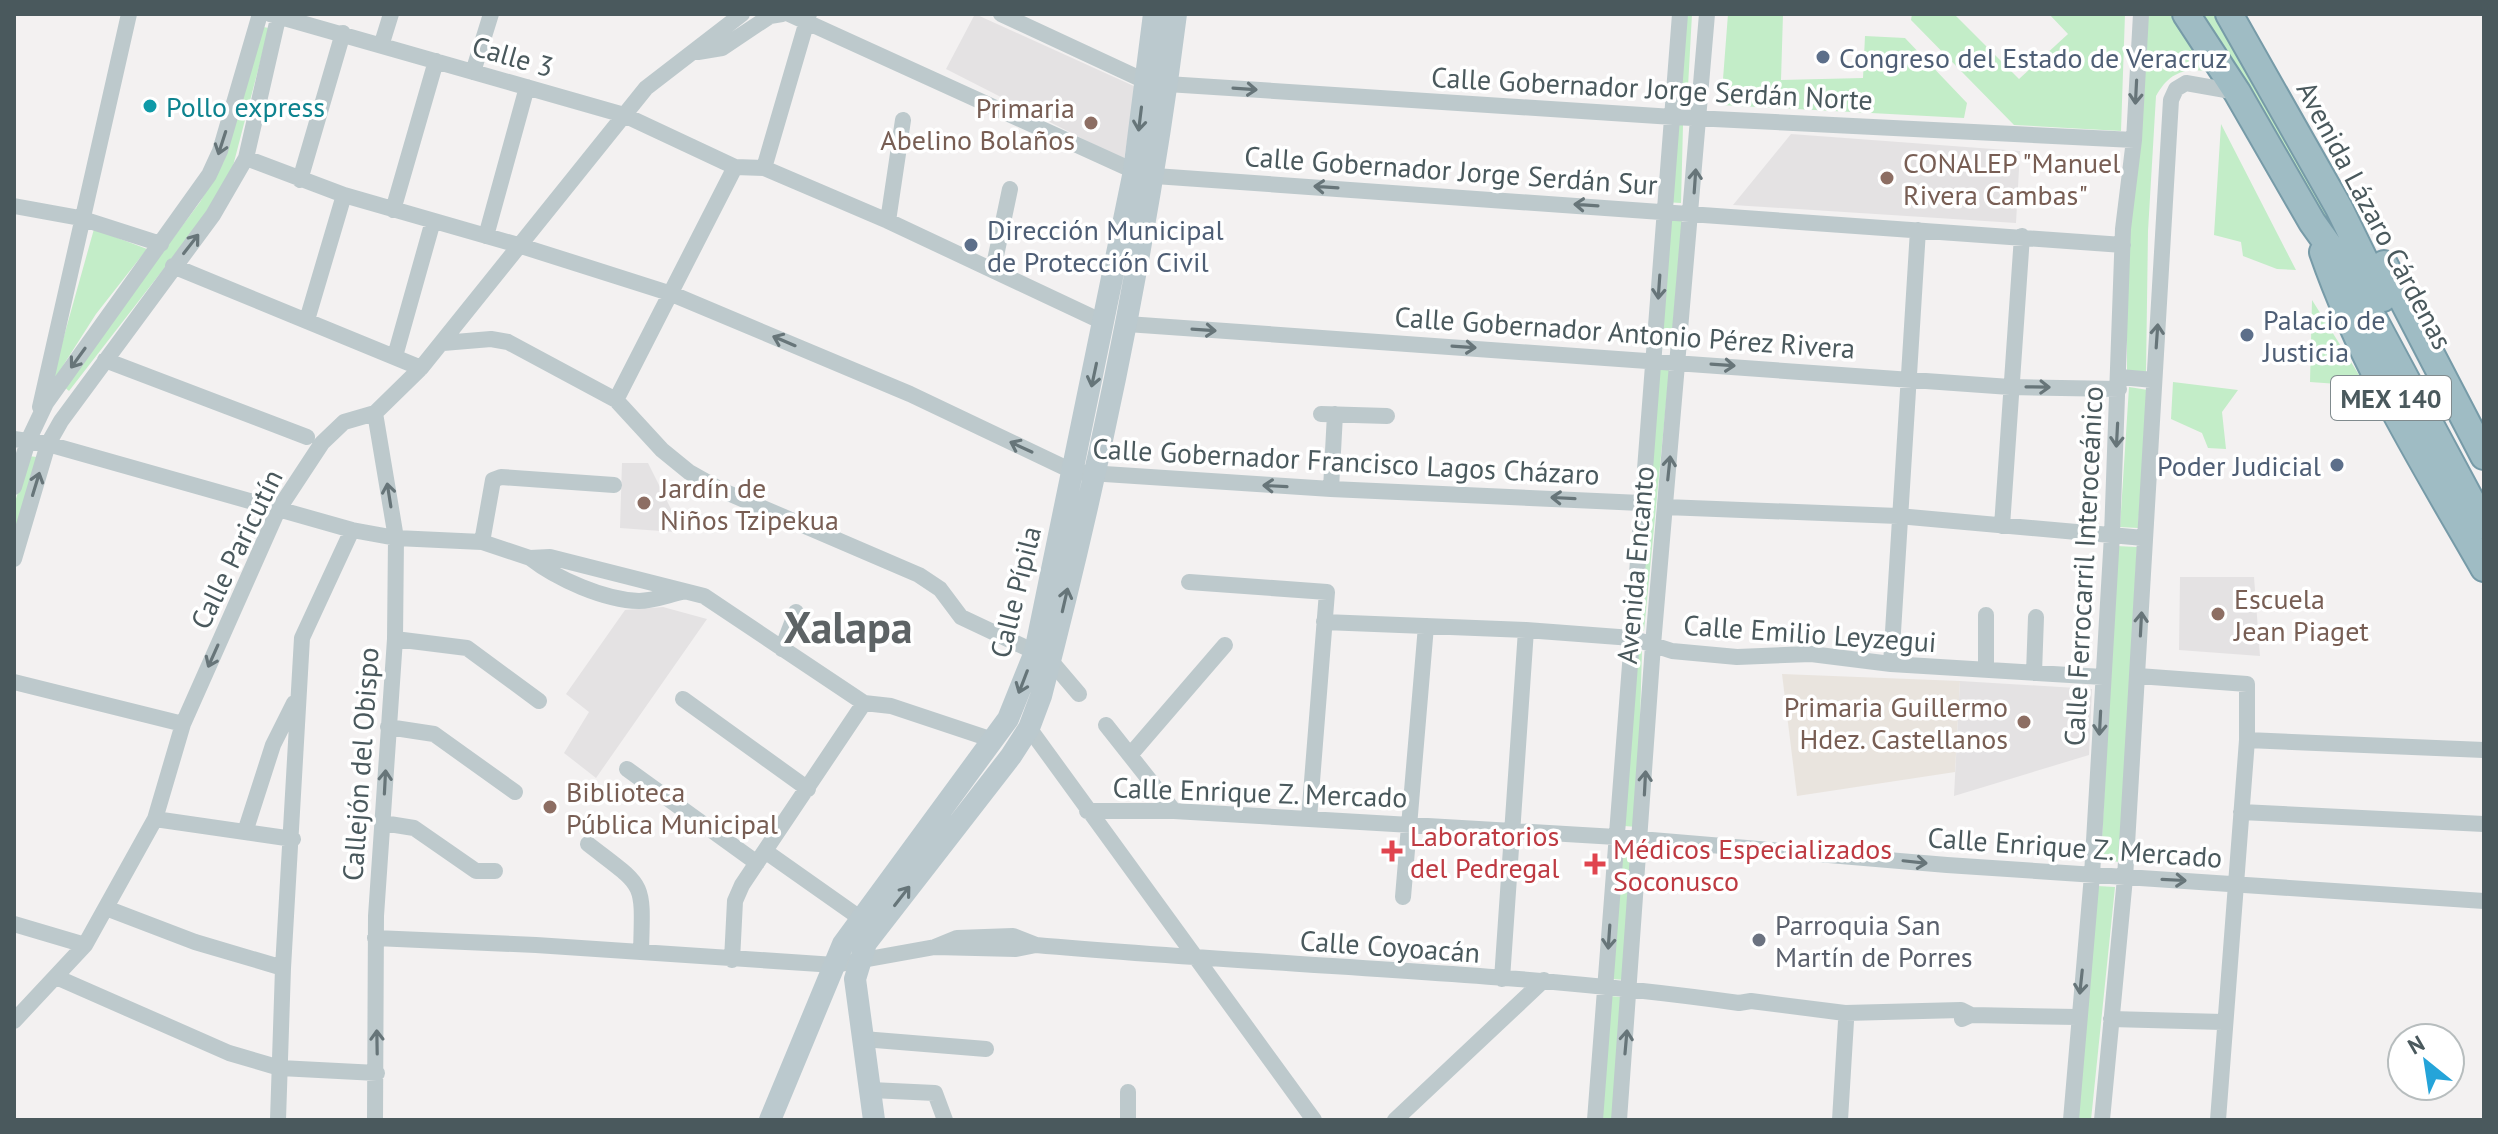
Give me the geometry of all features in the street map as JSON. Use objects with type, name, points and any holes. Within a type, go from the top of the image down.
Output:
[{"type":"highway","name":"Avenida Lázaro Cárdenas","points":[[2186,14],[2237,92],[2312,222],[2351,277],[2484,488]]},
{"type":"highway","name":"Avenida Lázaro Cárdenas","points":[[2229,14],[2339,208],[2384,263],[2469,462],[2484,525]]},
{"type":"highway","name":"MEX 140","points":[[2312,222],[2341,300],[2484,568]]},
{"type":"main road","name":"Calle Pípila","points":[[1154,14],[1156,82]]},
{"type":"main road","name":"Calle Pípila","points":[[858,960],[866,943],[1029,728],[1116,324],[1144,173],[1156,82],[1176,14]]},
{"type":"main road","name":"Calle Pípila","points":[[770,1120],[843,944],[1008,719],[1043,656]]},
{"type":"main road","points":[[858,960],[855,979],[874,1120]]},
{"type":"street","points":[[37,419],[80,218],[129,14]]},
{"type":"street","points":[[14,487],[21,440],[209,175],[220,151],[260,14]]},
{"type":"street","points":[[382,43],[391,14]]},
{"type":"street","points":[[473,72],[491,14]]},
{"type":"street","name":"Calle Paricutín","points":[[14,1036],[40,1005],[45,991],[85,945],[155,819],[183,724],[278,510],[322,443],[344,422],[375,413],[421,368],[646,88],[742,14]]},
{"type":"street","name":"Calle Paricutín","points":[[693,54],[722,48],[770,16],[782,14]]},
{"type":"street","points":[[764,168],[808,18],[789,14]]},
{"type":"street","name":"Calle Gobernador Jorge Serdán Norte","points":[[1001,14],[1156,82],[1673,117],[2134,140]]},
{"type":"street","name":"Avenida Encanto","points":[[1595,1120],[1680,14]]},
{"type":"street","name":"Avenida Encanto","points":[[1619,1120],[1642,840],[1653,645],[1707,14]]},
{"type":"street","name":"Calle Ferrocarril Interoceánico","points":[[2071,1120],[2077,1017],[2092,875],[2112,535],[2123,245],[2134,140],[2141,14]]},
{"type":"street","points":[[14,559],[48,444],[105,360],[213,215],[246,158],[276,15]]},
{"type":"street","name":"Calle 3","points":[[276,15],[624,115],[735,167]]},
{"type":"street","name":"Calle Gobernador Jorge Serdán Sur","points":[[808,18],[1144,173],[2123,245]]},
{"type":"street","points":[[300,180],[343,33]]},
{"type":"street","points":[[393,210],[436,61]]},
{"type":"street","points":[[2102,1120],[2125,878],[2171,100],[2176,89],[2186,83],[2237,92]]},
{"type":"street","points":[[486,236],[527,87]]},
{"type":"street","points":[[888,221],[903,120]]},
{"type":"street","name":"Calle Gobernador Francisco Lagos Cházaro","points":[[246,158],[344,195],[518,245],[672,294],[910,394],[1084,474],[1641,503]]},
{"type":"street","points":[[616,400],[735,167]]},
{"type":"street","name":"Calle Gobernador Antonio Pérez Rivera","points":[[735,167],[764,168],[1116,324],[1907,377],[2010,387],[2154,380]]},
{"type":"street","points":[[993,270],[1010,189]]},
{"type":"street","points":[[307,320],[344,195]]},
{"type":"street","points":[[14,206],[80,218],[161,244]]},
{"type":"street","points":[[395,356],[433,221]]},
{"type":"street","points":[[1891,664],[1918,230]]},
{"type":"street","points":[[2002,526],[2022,236]]},
{"type":"street","points":[[173,266],[421,368]]},
{"type":"street","points":[[443,343],[491,339],[508,342],[616,400],[662,450],[689,472],[721,490],[919,575],[940,589],[961,617],[1043,656],[1079,694]]},
{"type":"street","points":[[105,360],[307,437]]},
{"type":"street","name":"Callejón del Obispo","points":[[375,413],[396,538],[395,639],[375,938],[375,1120]]},
{"type":"street","points":[[1331,489],[1328,414],[1387,416]]},
{"type":"street","points":[[21,440],[48,444],[352,530],[396,538],[482,542],[530,558],[549,572],[622,600],[643,601],[688,591]]},
{"type":"street","points":[[482,542],[489,485],[501,477],[614,485]]},
{"type":"street","points":[[1665,507],[1898,516],[2144,538]]},
{"type":"street","points":[[278,1120],[283,968],[293,839],[302,638],[352,530]]},
{"type":"street","points":[[530,558],[550,557],[688,591],[722,605],[864,703],[891,706],[993,740]]},
{"type":"street","points":[[1189,582],[1327,592],[1309,819]]},
{"type":"street","points":[[782,649],[796,612]]},
{"type":"street","name":"Calle Emilio Leyzegui","points":[[1325,614],[1426,626],[1632,638],[1672,651],[1737,657],[1811,654],[1891,664],[2103,677]]},
{"type":"street","points":[[1986,615],[1986,670]]},
{"type":"street","points":[[2034,673],[2036,617]]},
{"type":"street","points":[[1403,897],[1426,626]]},
{"type":"street","points":[[1502,979],[1526,630]]},
{"type":"street","points":[[395,639],[467,648],[539,701]]},
{"type":"street","points":[[1131,754],[1225,645]]},
{"type":"street","points":[[2138,676],[2247,684],[2247,740],[2223,1022],[2218,1120]]},
{"type":"street","points":[[14,682],[183,724]]},
{"type":"street","points":[[245,832],[273,745],[297,698]]},
{"type":"street","points":[[683,699],[808,789]]},
{"type":"street","points":[[732,960],[735,901],[864,703]]},
{"type":"street","points":[[1106,725],[1174,811]]},
{"type":"street","points":[[388,727],[434,734],[515,792]]},
{"type":"street","points":[[1029,728],[1314,1120]]},
{"type":"street","points":[[2247,740],[2484,750]]},
{"type":"street","points":[[627,769],[860,918]]},
{"type":"street","name":"Calle Enrique Z. Mercado","points":[[1087,811],[1174,811],[1616,837],[2125,878],[2484,901]]},
{"type":"street","points":[[2241,812],[2484,824]]},
{"type":"street","points":[[155,819],[293,839]]},
{"type":"street","points":[[383,823],[414,828],[476,871],[495,871]]},
{"type":"street","points":[[588,844],[631,878],[642,892],[641,952]]},
{"type":"street","points":[[106,908],[195,942],[283,968]]},
{"type":"street","points":[[14,924],[85,945]]},
{"type":"street","name":"Calle Coyoacán","points":[[375,938],[835,965],[935,947],[1016,949],[1036,945],[1197,960],[1605,985],[1845,1013],[1961,1010],[1971,1015],[2077,1017]]},
{"type":"street","points":[[56,977],[229,1053],[280,1068],[377,1073]]},
{"type":"street","points":[[1395,1120],[1544,980]]},
{"type":"street","name":"Calle Paricutín","points":[[14,1021],[31,1000],[45,991]]},
{"type":"street","name":"Calle Coyoacán","points":[[1739,1003],[1751,1010],[1846,1021],[1960,1020],[1971,1015]]},
{"type":"street","points":[[2111,1019],[2223,1022]]},
{"type":"street","points":[[1840,1120],[1846,1021]]},
{"type":"street","points":[[863,1039],[986,1049]]},
{"type":"street","points":[[871,1090],[935,1093],[945,1120]]},
{"type":"street","points":[[1128,1092],[1128,1120]]},
{"type":"shaded area","name":"Primaria Abelino Bolaños","points":[[975,14],[1136,87],[1124,160],[946,69]]},
{"type":"shaded area","name":"CONALEP \"Manuel Rivera Cambas\"","points":[[1791,134],[2020,151],[2016,223],[1733,205]]},
{"type":"shaded area","name":"Jardín de Niños Tzipekua","points":[[622,463],[648,463],[673,513],[674,532],[620,528]]},
{"type":"shaded area","name":"Escuela Jean Piaget","points":[[2180,577],[2254,577],[2260,656],[2179,650]]},
{"type":"shaded area","points":[[663,607],[707,619],[596,778],[564,753],[589,712],[566,694],[625,610]]},
{"type":"shaded area","points":[[1782,674],[1960,681],[1955,772],[1797,796]]},
{"type":"shaded area","name":"Primaria Guillermo Hdez. Castellanos","points":[[1960,681],[2092,689],[2089,755],[1954,796]]},
{"type":"green space","points":[[1678,14],[1692,14],[1687,105],[1671,104]]},
{"type":"green space","points":[[1728,14],[1783,14],[1781,80],[1863,78],[1865,36],[1905,38],[1967,103],[1964,118],[1721,105]]},
{"type":"green space","points":[[1912,14],[1954,14],[2019,79],[2068,34],[2049,14],[2125,14],[2121,131],[2014,125],[1911,20]]},
{"type":"green space","points":[[2144,14],[2176,14],[2208,66],[2206,71],[2176,74],[2156,96],[2148,231],[2146,373],[2127,371],[2127,230]]},
{"type":"green space","points":[[2200,14],[2215,14],[2254,78],[2484,509]]},
{"type":"green space","points":[[263,27],[269,28],[233,166],[210,209],[69,391],[63,386],[200,202],[224,161]]},
{"type":"green space","points":[[2221,124],[2296,270],[2277,269],[2243,256],[2241,242],[2214,235]]},
{"type":"green space","points":[[1668,125],[1683,125],[1681,203],[1664,202]]},
{"type":"green space","points":[[1662,219],[1682,220],[1671,348],[1655,348]]},
{"type":"green space","points":[[94,229],[147,249],[96,314],[50,386]]},
{"type":"green space","points":[[2312,300],[2366,386],[2310,382]]},
{"type":"green space","points":[[1653,362],[1670,363],[1644,631],[1626,630]]},
{"type":"green space","points":[[2173,382],[2238,390],[2222,412],[2226,449],[2208,448],[2202,433],[2171,419]]},
{"type":"green space","points":[[2129,387],[2148,390],[2138,528],[2120,527]]},
{"type":"green space","points":[[28,456],[37,457],[14,537],[14,506]]},
{"type":"green space","points":[[2116,546],[2137,547],[2120,862],[2101,860]]},
{"type":"green space","points":[[1625,650],[1642,651],[1637,827],[1624,826]]},
{"type":"green space","points":[[1623,841],[1636,842],[1625,980],[1612,979]]},
{"type":"green space","points":[[2097,886],[2115,887],[2091,1120],[2077,1120]]},
{"type":"green space","points":[[1610,996],[1621,997],[1615,1120],[1602,1120]]},
{"type":"place","name":"Congreso del Estado de Veracruz","points":[[1823,57]]},
{"type":"place","name":"Pollo express","points":[[150,106]]},
{"type":"place","name":"Primaria Abelino Bolaños","points":[[1091,123]]},
{"type":"place","name":"CONALEP \"Manuel Rivera Cambas\"","points":[[1887,178]]},
{"type":"place","name":"Dirección Municipal de Protección Civil","points":[[971,245]]},
{"type":"place","name":"Palacio de Justicia","points":[[2247,335]]},
{"type":"place","name":"Poder Judicial","points":[[2337,465]]},
{"type":"place","name":"Jardín de Niños Tzipekua","points":[[644,503]]},
{"type":"place","name":"Escuela Jean Piaget","points":[[2218,614]]},
{"type":"place","name":"Primaria Guillermo Hdez. Castellanos","points":[[2024,722]]},
{"type":"place","name":"Biblioteca Pública Municipal","points":[[550,807]]},
{"type":"place","name":"Laboratorios del Pedregal","points":[[1392,851]]},
{"type":"place","name":"Médicos Especializados Soconusco","points":[[1595,864]]},
{"type":"place","name":"Parroquia San Martín de Porres","points":[[1759,940]]},
{"type":"district","name":"Xalapa","points":[[848,626]]}]
